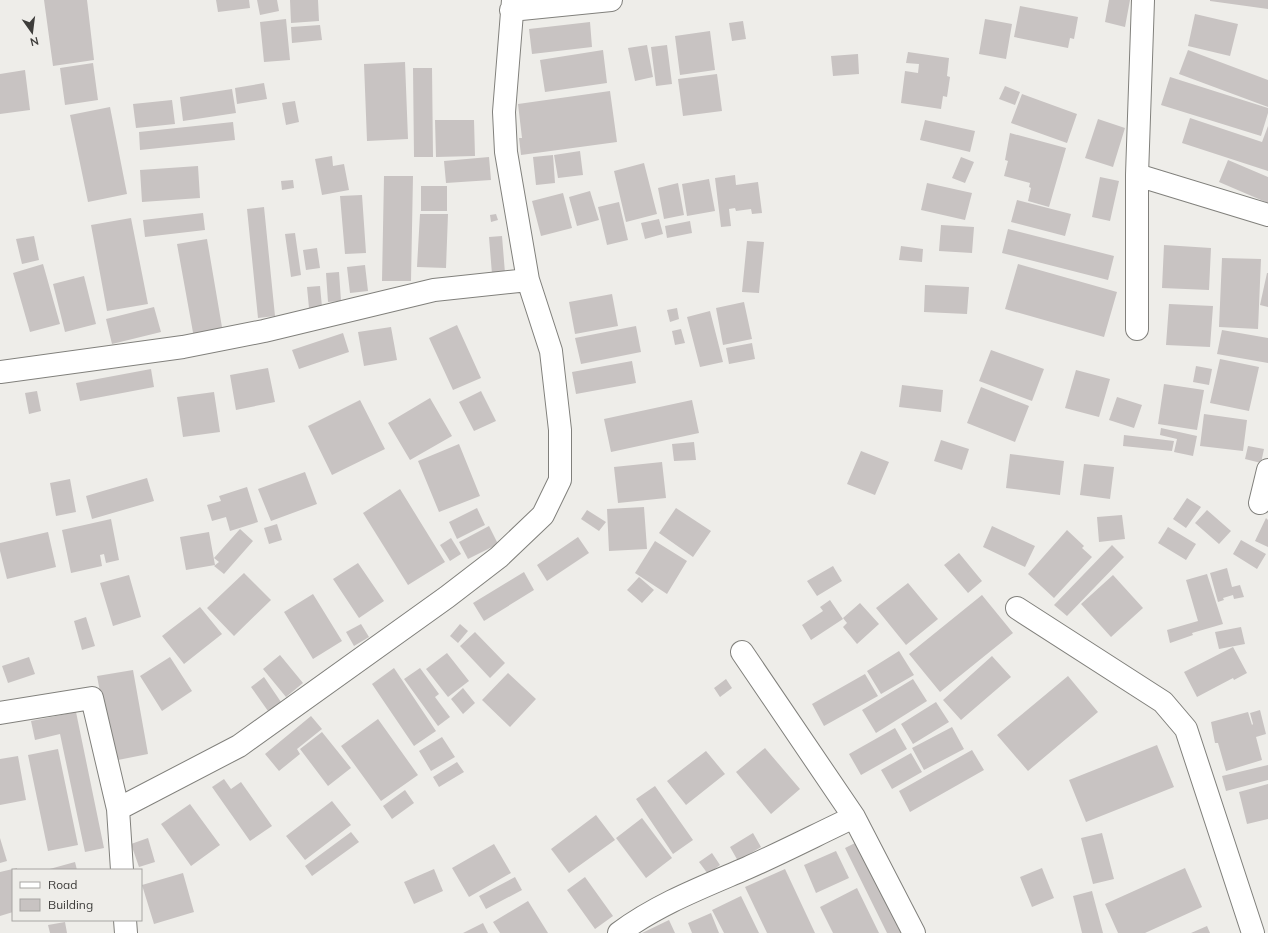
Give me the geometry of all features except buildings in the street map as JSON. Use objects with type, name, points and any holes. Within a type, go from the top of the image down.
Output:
[{"type":"street","points":[[118,809],[239,746],[447,597],[499,557],[543,515],[560,480],[560,430],[551,351],[528,280],[506,152],[504,112],[512,5],[610,0]]},
{"type":"street","points":[[1137,329],[1137,175],[1142,0]]},
{"type":"street","points":[[1137,175],[1268,215]]},
{"type":"street","points":[[0,372],[183,347],[264,331],[434,290],[528,280]]},
{"type":"street","points":[[1260,503],[1268,470]]},
{"type":"street","points":[[1017,608],[1163,702],[1186,729],[1253,933]]},
{"type":"street","points":[[742,652],[854,817],[914,933]]},
{"type":"street","points":[[0,713],[92,698],[118,809],[122,869]]},
{"type":"street","points":[[619,933],[638,919],[684,895],[748,867],[854,817]]},
{"type":"street","points":[[125,921],[126,933]]}]
